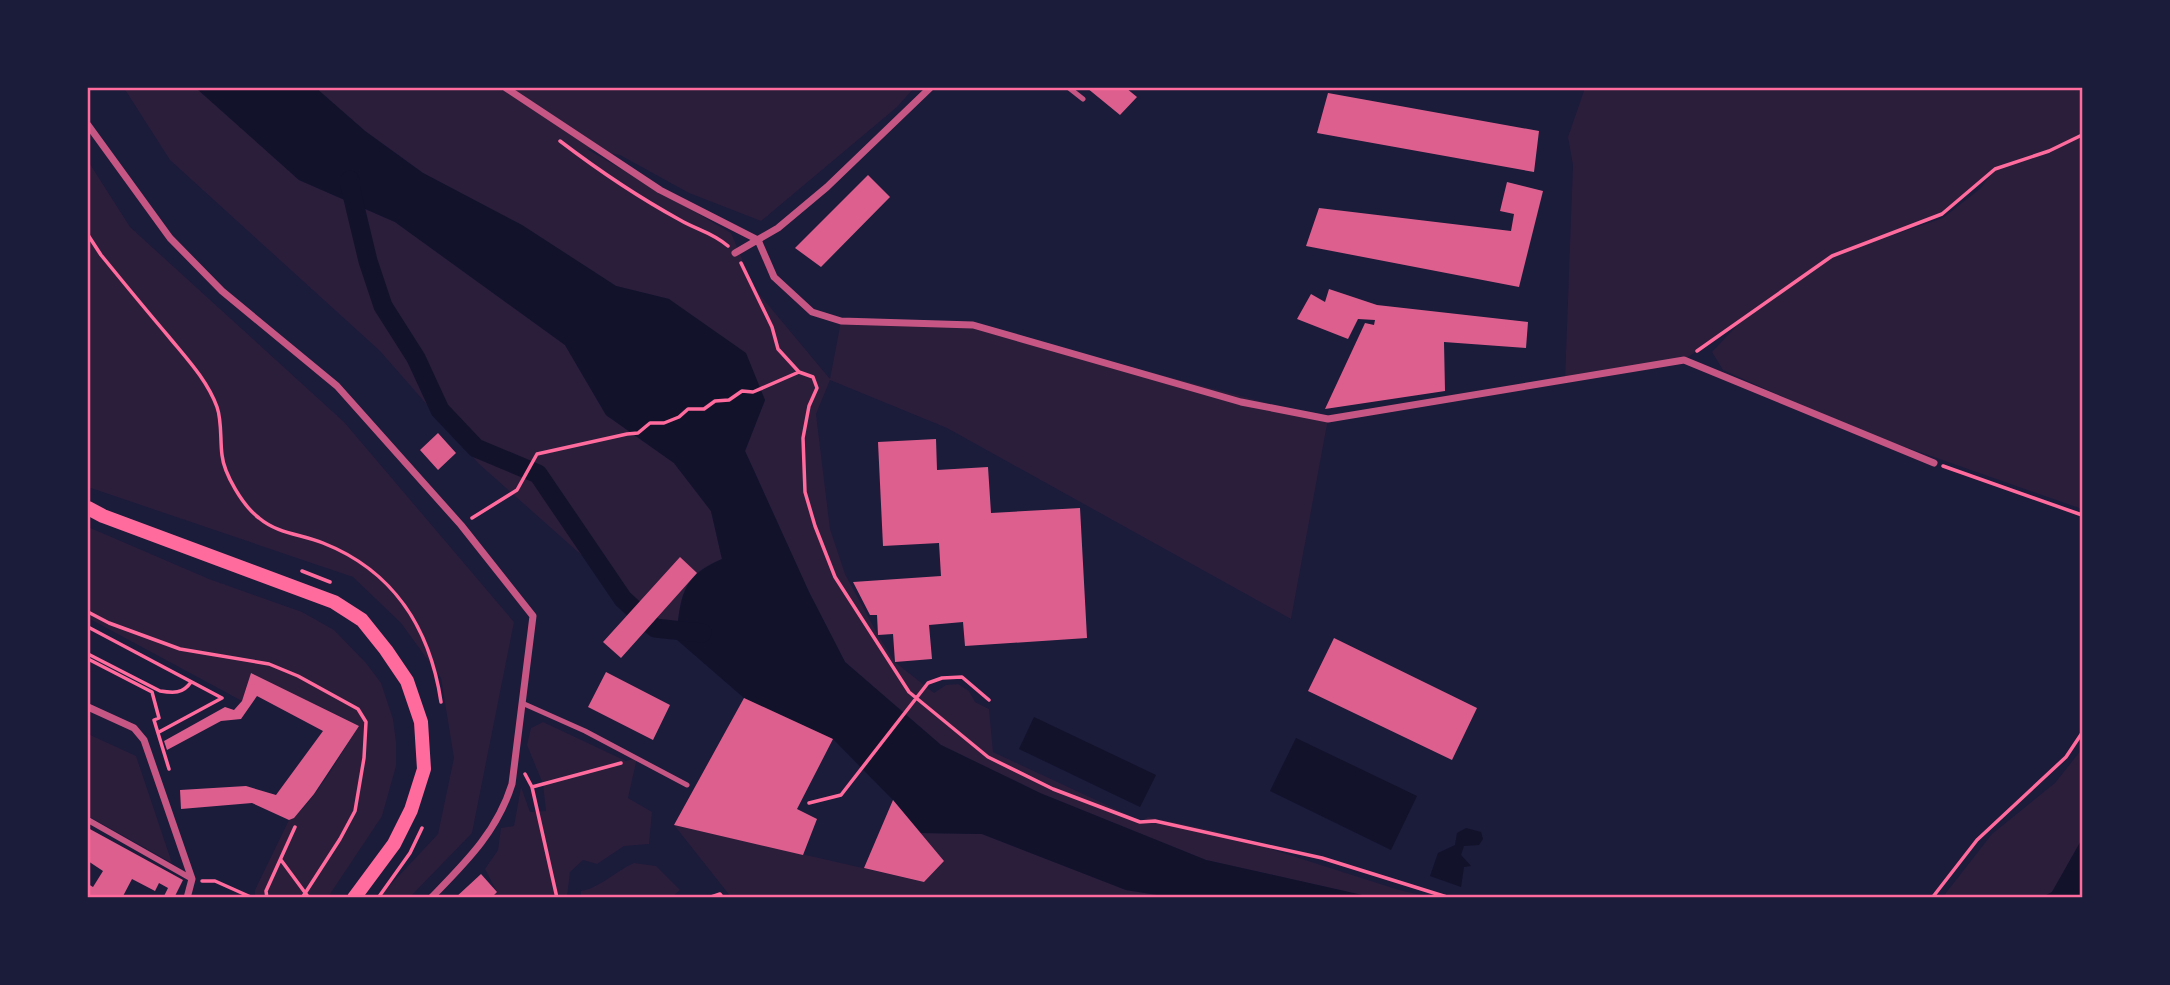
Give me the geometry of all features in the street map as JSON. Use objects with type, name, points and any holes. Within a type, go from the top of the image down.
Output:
[{"type":"main road","points":[[88,508],[103,516],[334,602],[362,620],[386,650],[407,681],[421,722],[424,769],[411,810],[394,844],[354,898]]},
{"type":"street","points":[[506,88],[660,190],[758,240],[774,277],[812,312],[841,321],[973,325],[1241,402],[1328,419],[1684,360],[1934,463]]},
{"type":"street","points":[[735,253],[778,228],[827,187],[930,88]]},
{"type":"street","points":[[88,125],[170,238],[222,291],[337,386],[461,525],[533,616],[512,784],[505,807],[476,852],[431,898]]},
{"type":"street","points":[[88,708],[134,728],[145,740],[192,879],[187,898]]},
{"type":"street","points":[[88,820],[192,879]]},
{"type":"lane","points":[[1069,88],[1083,99]]},
{"type":"lane","points":[[522,703],[585,731],[687,785]]},
{"type":"path","points":[[1684,360],[1832,256],[1942,214],[1995,169],[2049,151],[2082,135]]},
{"type":"path","points":[[88,235],[101,255],[202,377],[218,409],[222,459],[233,486],[258,518],[284,533],[322,542],[358,561],[399,597],[425,640],[441,702]]},
{"type":"path","points":[[735,253],[755,289],[772,327],[778,349],[799,372],[813,377],[817,388],[809,406],[803,439],[805,492],[835,577],[909,692],[931,712],[988,757],[1052,789],[1140,822],[1155,821],[1288,850],[1450,898]]},
{"type":"path","points":[[461,525],[517,490],[537,454],[638,433],[650,423],[664,423],[688,410],[705,409],[715,401],[729,400],[742,391],[753,392],[799,372]]},
{"type":"path","points":[[1934,463],[2082,515]]},
{"type":"path","points":[[300,570],[333,584]]},
{"type":"path","points":[[88,612],[108,623],[180,649],[269,664],[298,676],[358,709],[366,722],[364,758],[355,811],[302,898]]},
{"type":"path","points":[[88,627],[222,698],[158,733]]},
{"type":"path","points":[[88,654],[160,691],[173,693],[187,689],[191,682]]},
{"type":"path","points":[[809,803],[841,795],[928,682],[962,677],[989,700]]},
{"type":"path","points":[[1933,898],[1977,839],[2066,757],[2082,733]]},
{"type":"path","points":[[515,757],[532,787],[557,898]]},
{"type":"path","points":[[532,787],[637,758]]},
{"type":"path","points":[[378,898],[410,853],[423,825]]},
{"type":"path","points":[[267,898],[266,891],[295,827]]},
{"type":"path","points":[[280,859],[309,898]]},
{"type":"path","points":[[192,879],[215,881],[253,898]]},
{"type":"path","points":[[708,898],[720,894],[723,898]]},
{"type":"shaded area","points":[[124,88],[196,88],[299,180],[395,222],[565,345],[606,415],[674,463],[711,511],[722,559],[697,573],[690,581],[681,601],[676,639],[479,464],[380,351],[170,160]]},
{"type":"shaded area","points":[[196,88],[316,88],[365,131],[423,173],[522,225],[616,286],[669,299],[746,353],[765,400],[745,451],[809,592],[845,662],[941,745],[1040,793],[1206,860],[1371,897],[1170,897],[1126,890],[982,834],[921,833],[893,800],[833,739],[744,698],[676,639],[679,612],[690,581],[708,566],[722,559],[711,511],[674,463],[606,415],[565,345],[395,222],[299,180]]},
{"type":"shaded area","points":[[316,88],[914,88],[897,107],[761,221],[689,193],[620,155],[587,149],[731,233],[755,289],[830,379],[841,321],[973,325],[1328,419],[1291,619],[947,428],[830,380],[816,414],[830,529],[845,574],[895,662],[934,693],[946,685],[958,684],[969,691],[975,702],[989,709],[993,752],[1141,821],[1148,817],[1215,831],[1399,890],[1430,897],[1371,897],[1206,860],[1040,793],[941,745],[845,662],[809,592],[745,451],[765,400],[669,299],[616,286],[523,226],[423,173],[365,131]]},
{"type":"shaded area","points":[[1585,88],[2082,88],[2082,509],[1860,431],[1723,370],[1712,352],[1742,320],[1684,360],[1565,380],[1573,165],[1568,137]],"holes":[[[1992,173],[1981,188],[1943,218],[1864,245],[1942,214]]]},
{"type":"shaded area","points":[[88,161],[130,227],[344,422],[514,622],[472,833],[410,897],[379,897],[438,834],[454,758],[441,678],[401,623],[353,577],[88,487]]},
{"type":"shaded area","points":[[88,527],[209,579],[302,612],[334,630],[381,683],[393,719],[396,766],[382,816],[328,897],[255,897],[255,890],[289,820],[316,792],[359,726],[251,673],[242,701],[88,618]]},
{"type":"shaded area","points":[[1034,717],[1156,775],[1140,807],[1019,749]]},
{"type":"shaded area","points":[[543,722],[626,761],[637,758],[628,798],[652,812],[649,844],[624,846],[597,864],[583,860],[570,872],[567,897],[490,897],[497,892],[485,869],[498,850],[501,828],[514,826],[521,787],[530,812],[546,811],[543,784],[527,745],[531,728]]},
{"type":"shaded area","points":[[88,734],[136,756],[172,863],[88,816]]},
{"type":"shaded area","points":[[1296,738],[1417,796],[1391,850],[1270,791]]},
{"type":"shaded area","points":[[2082,749],[2082,839],[2052,892],[2042,898],[1942,898],[1992,834],[2055,783]]},
{"type":"shaded area","points":[[674,825],[924,882],[944,861],[921,833],[982,834],[1126,890],[1170,897],[731,897]]},
{"type":"shaded area","points":[[1466,828],[1481,832],[1483,839],[1479,845],[1464,846],[1461,855],[1471,866],[1464,867],[1461,887],[1430,876],[1438,853],[1455,845],[1457,833]]},
{"type":"shaded area","points":[[2082,839],[2082,897],[2042,897],[2052,892]]},
{"type":"shaded area","points":[[634,863],[656,866],[680,890],[672,897],[581,897],[581,891],[595,886]]},
{"type":"building","points":[[1087,88],[1126,88],[1137,97],[1120,115]]},
{"type":"building","points":[[1328,93],[1539,131],[1534,172],[1317,133]]},
{"type":"building","points":[[868,175],[890,197],[821,267],[795,248]]},
{"type":"building","points":[[1507,182],[1543,191],[1519,287],[1306,246],[1319,208],[1511,231],[1514,214],[1500,211]]},
{"type":"building","points":[[1329,289],[1377,305],[1528,322],[1526,348],[1444,342],[1445,391],[1325,409],[1365,323],[1374,325],[1375,320],[1358,319],[1348,339],[1297,319],[1311,294],[1325,302]]},
{"type":"building","points":[[438,433],[456,453],[438,470],[420,450]]},
{"type":"building","points":[[936,439],[937,470],[988,467],[991,513],[1080,508],[1087,638],[965,646],[963,622],[929,625],[932,659],[895,662],[893,634],[878,635],[877,615],[870,615],[853,582],[941,576],[939,543],[883,546],[878,442]]},
{"type":"building","points":[[680,557],[697,573],[621,658],[603,642]]},
{"type":"building","points":[[1334,638],[1477,708],[1452,760],[1308,691]]},
{"type":"building","points":[[606,672],[670,705],[653,740],[588,707]]},
{"type":"building","points":[[251,673],[359,726],[314,794],[294,818],[289,820],[252,803],[181,809],[180,790],[246,786],[276,795],[323,731],[257,696],[241,719],[221,721],[167,750],[164,741],[225,707],[234,710],[242,701]]},
{"type":"building","points":[[744,698],[833,739],[797,809],[817,819],[803,855],[674,825]]},
{"type":"building","points":[[893,800],[944,861],[924,882],[864,868]]},
{"type":"building","points":[[88,828],[183,880],[174,898],[163,898],[168,888],[159,883],[155,891],[132,879],[122,898],[88,898],[88,884],[93,887],[103,871],[88,861]]},
{"type":"building","points":[[481,874],[497,892],[491,898],[455,898]]},
{"type":"waterway","points":[[350,180],[368,261],[383,306],[416,358],[440,410],[476,448],[538,474],[623,599],[655,628],[702,633]]}]
